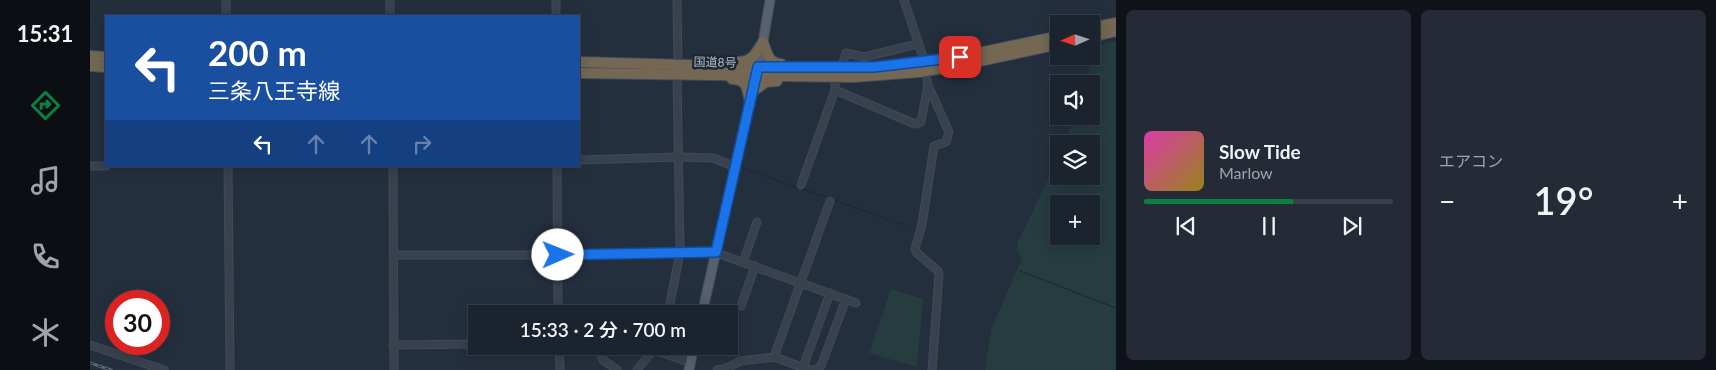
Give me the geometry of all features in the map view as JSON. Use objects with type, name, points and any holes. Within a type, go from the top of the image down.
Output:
[{"type":"highway","points":[[1100,26],[1116,23]]},
{"type":"highway","points":[[1100,35],[1116,31]]},
{"type":"highway","name":"国道8号","points":[[580,72],[677,70],[711,66],[799,76],[835,77],[919,72],[1050,38]]},
{"type":"highway","points":[[711,66],[720,62],[744,62],[755,55],[764,42]]},
{"type":"highway","points":[[764,42],[768,57],[773,63],[804,64],[811,68]]},
{"type":"highway","name":"国道8号","points":[[580,62],[677,70],[699,75],[811,68],[949,63],[1050,46]]},
{"type":"highway","points":[[90,56],[105,57]]},
{"type":"highway","points":[[90,66],[105,66]]},
{"type":"highway","points":[[699,75],[716,79],[742,80],[747,89],[750,103]]},
{"type":"highway","points":[[753,91],[766,82],[793,80],[799,76]]},
{"type":"main road","points":[[704,305],[764,42],[770,0]]},
{"type":"street","points":[[226,0],[226,15]]},
{"type":"street","points":[[390,0],[390,15]]},
{"type":"street","points":[[556,0],[556,15]]},
{"type":"street","points":[[670,305],[680,252],[677,0]]},
{"type":"street","points":[[904,0],[922,54]]},
{"type":"street","points":[[841,68],[846,53],[864,58],[918,44]]},
{"type":"street","points":[[801,185],[835,90],[835,77]]},
{"type":"street","points":[[835,90],[915,124],[921,122],[928,82],[949,132],[946,142],[934,146],[922,224],[915,250],[938,270],[939,274],[932,370]]},
{"type":"street","points":[[580,160],[678,157],[713,158],[736,167]]},
{"type":"street","points":[[90,166],[105,166]]},
{"type":"street","points":[[228,167],[230,370]]},
{"type":"street","points":[[393,167],[394,370]]},
{"type":"street","points":[[557,167],[558,305]]},
{"type":"street","points":[[774,357],[830,202]]},
{"type":"street","points":[[744,262],[758,222]]},
{"type":"street","points":[[393,255],[558,255],[716,252],[856,303]]},
{"type":"street","points":[[741,306],[755,266]]},
{"type":"street","points":[[803,367],[830,293]]},
{"type":"street","points":[[717,370],[724,369],[741,361],[774,357],[815,370],[821,366],[846,299]]},
{"type":"street","points":[[393,345],[468,344]]},
{"type":"street","points":[[90,345],[164,370]]},
{"type":"street","points":[[559,355],[560,370]]},
{"type":"street","points":[[601,355],[617,370]]},
{"type":"street","points":[[637,370],[649,355]]},
{"type":"street","points":[[671,355],[690,366]]},
{"type":"green space","points":[[1116,41],[1116,370],[985,370],[991,330],[1022,258],[1017,251],[1018,242],[1050,175],[1050,185],[1100,185],[1100,135],[1067,135],[1071,125],[1100,125],[1100,75],[1089,75],[1088,65],[1100,65],[1100,45]]},
{"type":"green space","points":[[891,289],[923,299],[917,367],[869,353]]},
{"type":"waterway","points":[[740,167],[798,188]]},
{"type":"waterway","points":[[803,189],[828,198]]},
{"type":"waterway","points":[[834,200],[890,220]]},
{"type":"waterway","points":[[897,223],[905,225]]},
{"type":"waterway","points":[[1020,271],[1116,308]]},
{"type":"railway","points":[[90,363],[111,370]]},
{"type":"route","points":[[558,255],[716,252],[758,67],[874,67],[960,57]]}]
